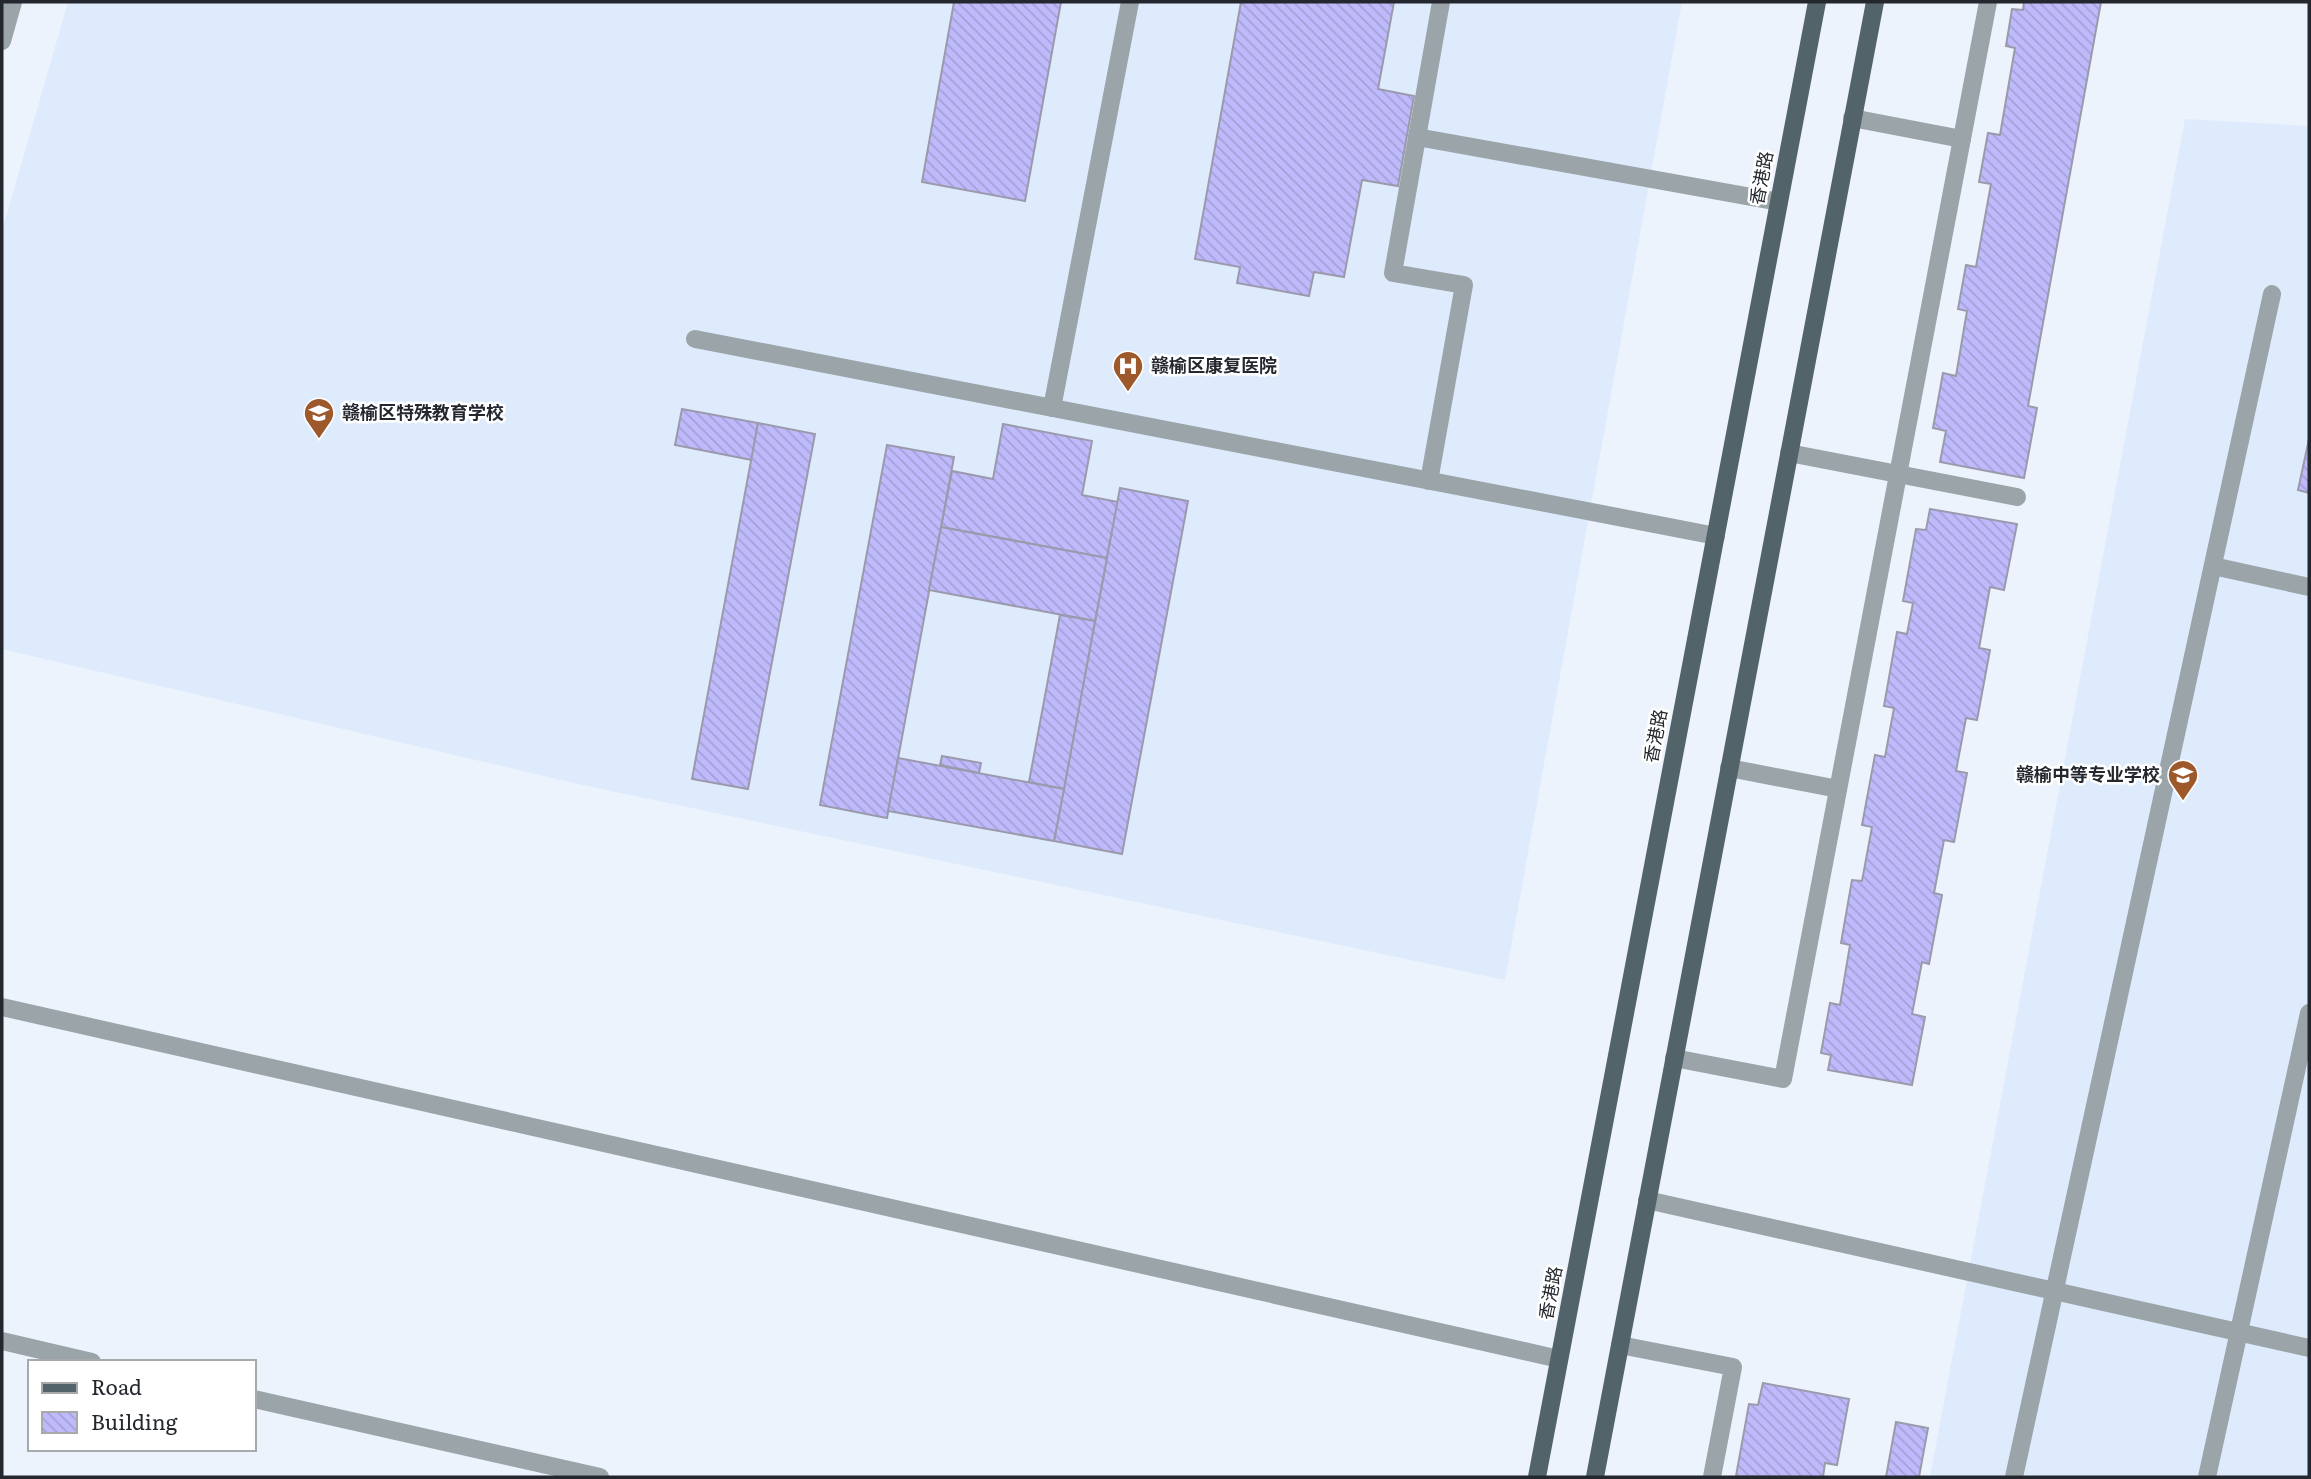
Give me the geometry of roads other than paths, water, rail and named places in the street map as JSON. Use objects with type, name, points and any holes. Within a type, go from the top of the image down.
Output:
[{"type":"main road","name":"香港路","points":[[1537,1477],[1817,2]]},
{"type":"main road","points":[[1595,1477],[1875,2]]},
{"type":"street","points":[[2,41],[13,2]]},
{"type":"street","points":[[1052,408],[1130,2]]},
{"type":"street","points":[[1429,481],[1464,285],[1393,273],[1441,2]]},
{"type":"street","points":[[1674,1058],[1783,1079],[1988,2]]},
{"type":"street","points":[[1852,118],[1962,139]]},
{"type":"street","points":[[1417,137],[1779,202]]},
{"type":"street","points":[[2014,1477],[2272,294]]},
{"type":"street","points":[[695,339],[1716,536]]},
{"type":"street","points":[[1789,453],[2017,497]]},
{"type":"street","points":[[2213,566],[2309,587]]},
{"type":"street","points":[[1729,768],[1838,789]]},
{"type":"street","points":[[2,1007],[778,1185],[1559,1359]]},
{"type":"street","points":[[2207,1477],[2309,1013]]},
{"type":"street","points":[[1647,1200],[2309,1348]]},
{"type":"street","points":[[2,1341],[83,1360]]},
{"type":"street","points":[[1620,1346],[1732,1367],[1712,1477]]},
{"type":"street","points":[[256,1399],[600,1477]]},
{"type":"place","name":"赣榆区康复医院","points":[[1128,393]]},
{"type":"place","name":"赣榆区特殊教育学校","points":[[319,440]]},
{"type":"place","name":"赣榆中等专业学校","points":[[2183,802]]}]
